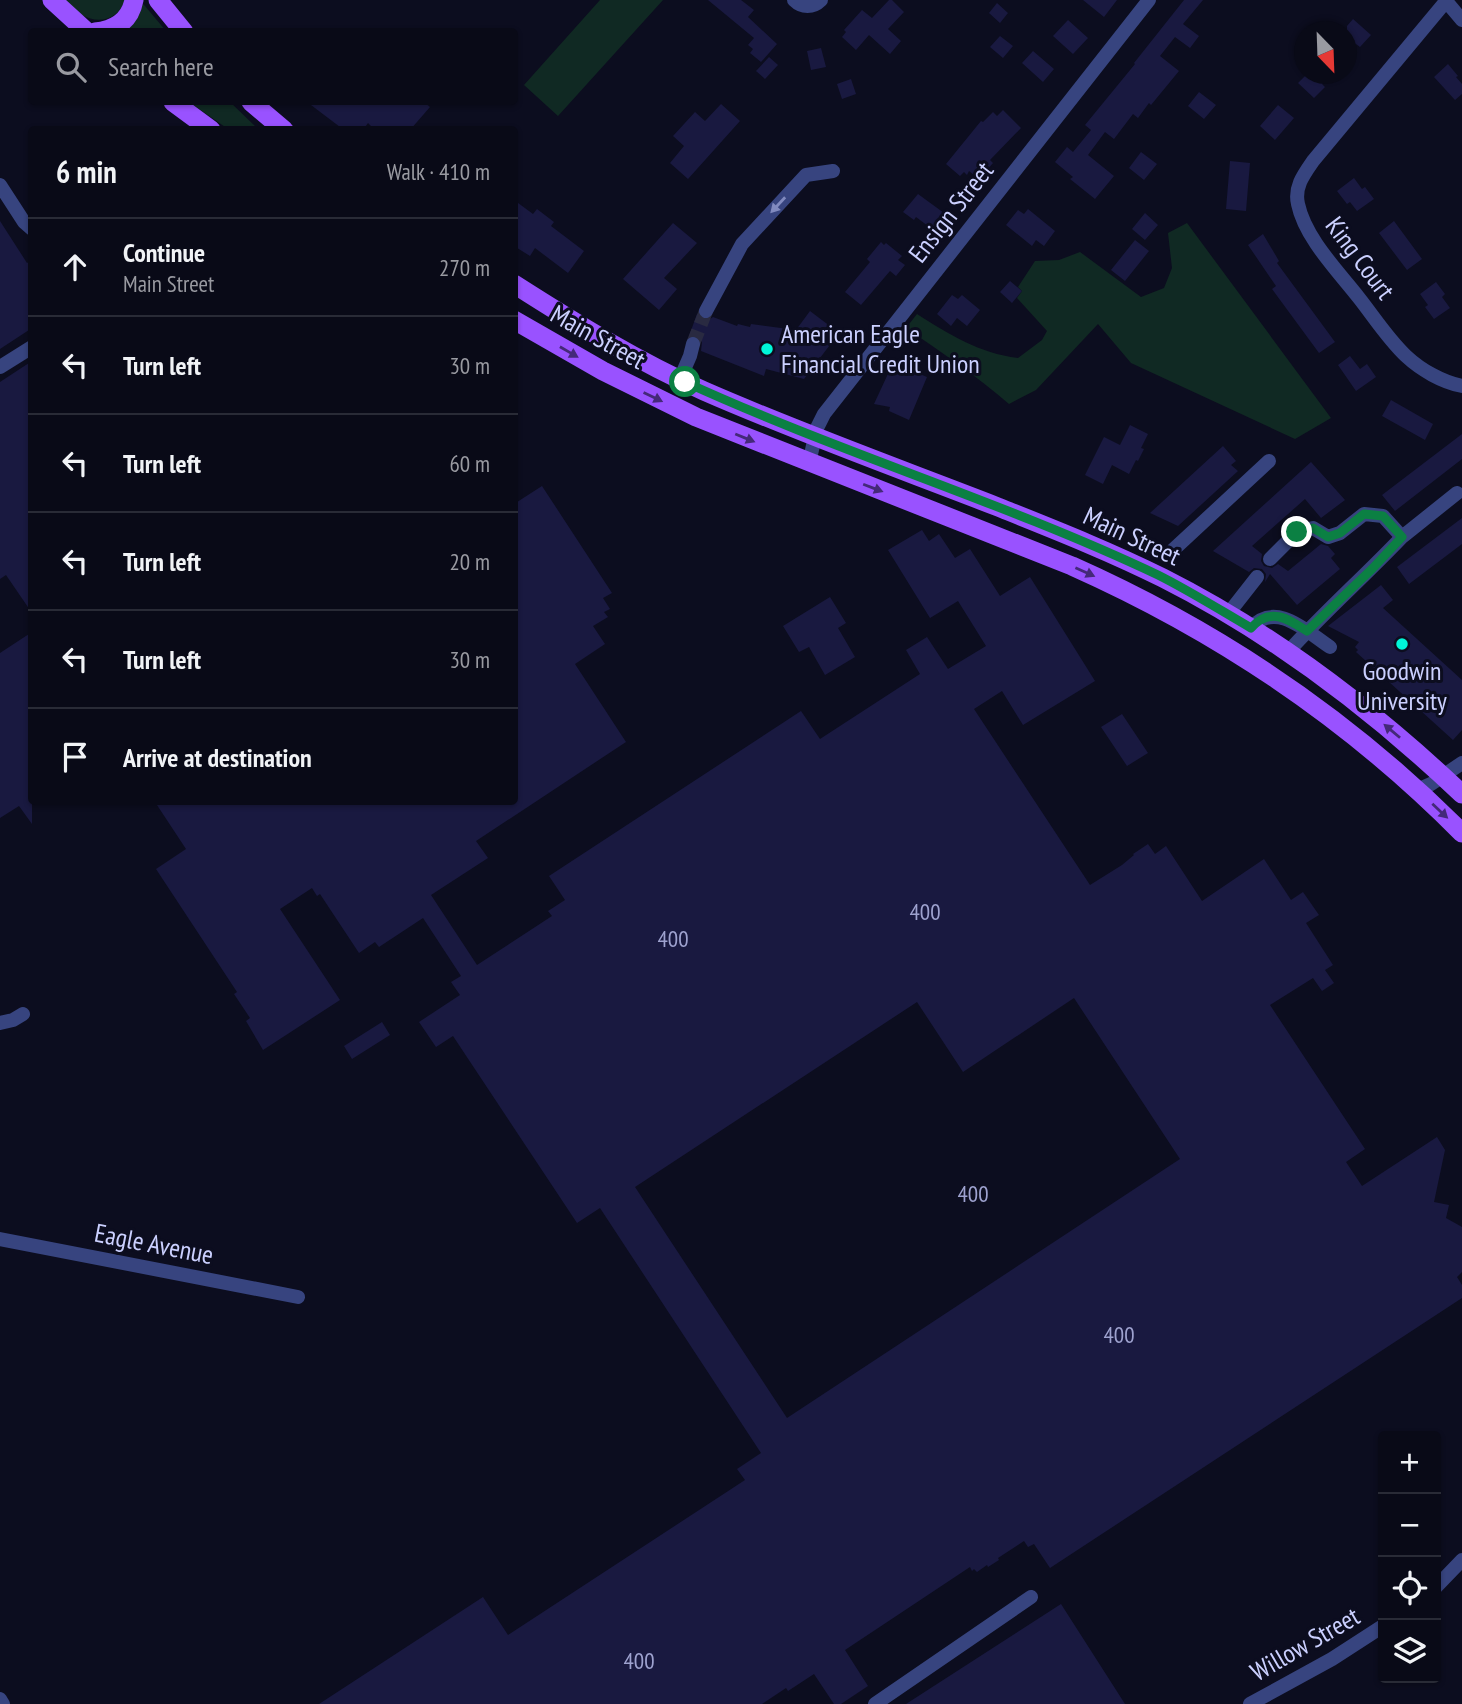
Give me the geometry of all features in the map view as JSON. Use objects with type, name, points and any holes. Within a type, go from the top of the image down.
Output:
[{"type":"main road","points":[[52,0],[83,28]]},
{"type":"main road","points":[[111,28],[123,22],[130,13],[134,0]]},
{"type":"main road","points":[[158,0],[181,28]]},
{"type":"main road","points":[[177,105],[206,126]]},
{"type":"main road","points":[[255,105],[279,126]]},
{"type":"main road","name":"Main Street","points":[[518,287],[576,323],[680,380],[1101,549],[1160,576],[1251,628],[1341,689],[1378,718],[1462,794]]},
{"type":"main road","name":"Main Street","points":[[518,322],[624,383],[707,422],[1062,562],[1111,583],[1172,615],[1245,657],[1297,692],[1360,741],[1462,833]]},
{"type":"main road","points":[[624,383],[637,358]]},
{"type":"street","points":[[794,0],[806,6],[815,5],[821,0]]},
{"type":"street","name":"Ensign Street","points":[[809,463],[819,422],[824,414],[1149,0]]},
{"type":"street","name":"King Court","points":[[1462,20],[1446,0],[1313,160],[1300,181],[1297,202],[1305,225],[1318,246],[1406,356],[1428,373],[1462,386]]},
{"type":"street","points":[[706,311],[743,244],[806,175],[832,171]]},
{"type":"street","points":[[0,185],[28,226]]},
{"type":"street","points":[[680,380],[693,344]]},
{"type":"street","points":[[0,367],[28,349]]},
{"type":"street","points":[[1173,550],[1269,461]]},
{"type":"street","points":[[1288,652],[1402,537],[1457,493]]},
{"type":"street","points":[[1270,559],[1297,532],[1313,528],[1328,537],[1340,533],[1364,514],[1383,516],[1402,537]]},
{"type":"street","points":[[1228,614],[1257,577]]},
{"type":"street","points":[[1251,628],[1258,620],[1276,616],[1292,621],[1330,647]]},
{"type":"street","points":[[1417,790],[1462,763]]},
{"type":"street","points":[[0,1023],[23,1014]]},
{"type":"street","name":"Eagle Avenue","points":[[0,1238],[298,1297]]},
{"type":"street","points":[[1441,1582],[1462,1560]]},
{"type":"street","points":[[875,1704],[1031,1597]]},
{"type":"street","name":"Willow Street","points":[[1250,1704],[1332,1659],[1378,1629]]},
{"type":"street","points":[[0,1699],[3,1704]]},
{"type":"green space","points":[[63,0],[125,0],[113,16],[95,20],[74,10]]},
{"type":"green space","points":[[600,0],[663,0],[558,116],[524,85]]},
{"type":"green space","points":[[143,4],[163,28],[128,28]]},
{"type":"green space","points":[[193,105],[233,105],[255,126],[224,126]]},
{"type":"green space","points":[[1187,223],[1331,418],[1295,439],[1131,363],[1098,324],[1036,390],[1009,404],[972,374],[906,328],[917,314],[953,336],[978,347],[1018,358],[1042,340],[1047,331],[1017,298],[1022,291],[1018,287],[1035,261],[1059,260],[1080,252],[1141,297],[1164,288],[1172,268],[1168,233]]},
{"type":"building","points":[[708,0],[741,0],[754,10],[748,17],[777,44],[761,62],[750,53],[753,49],[748,45],[754,38]]},
{"type":"building","points":[[889,0],[904,12],[888,29],[901,41],[890,54],[869,35],[856,50],[842,37],[846,32],[844,30],[862,10],[872,18]]},
{"type":"building","points":[[1083,0],[1117,0],[1104,17]]},
{"type":"building","points":[[1184,0],[1203,0],[1183,24],[1199,36],[1190,48],[1175,37],[1160,56],[1179,71],[1138,118],[1133,114],[1114,139],[1105,132],[1088,155],[1114,176],[1095,199],[1070,179],[1073,177],[1055,162],[1067,147],[1073,152],[1091,130],[1085,125]]},
{"type":"building","points":[[997,3],[1008,13],[1000,23],[989,13]]},
{"type":"building","points":[[1068,20],[1088,38],[1073,54],[1053,36]]},
{"type":"building","points":[[1357,23],[1371,35],[1360,47],[1357,45]]},
{"type":"building","points":[[1000,36],[1013,46],[1003,58],[990,47]]},
{"type":"building","points":[[821,48],[826,67],[811,70],[807,51]]},
{"type":"building","points":[[1033,51],[1054,69],[1043,82],[1022,63]]},
{"type":"building","points":[[769,57],[778,65],[765,79],[756,71]]},
{"type":"building","points":[[1448,64],[1462,84],[1462,94],[1455,100],[1434,77]]},
{"type":"building","points":[[851,79],[856,94],[842,99],[837,84]]},
{"type":"building","points":[[1299,84],[1322,84],[1325,87],[1314,98]]},
{"type":"building","points":[[1199,92],[1216,105],[1204,119],[1188,106]]},
{"type":"building","points":[[721,104],[740,121],[688,179],[670,163],[684,146],[673,136],[695,112],[705,121]]},
{"type":"building","points":[[311,105],[430,107],[413,126],[371,126],[368,123],[366,126],[339,126]]},
{"type":"building","points":[[1278,105],[1294,118],[1275,140],[1260,126]]},
{"type":"building","points":[[1003,110],[1021,128],[990,160],[993,163],[979,179],[969,171],[967,175],[964,172],[960,176],[946,164],[981,121],[993,112],[997,116]]},
{"type":"building","points":[[1141,152],[1157,164],[1144,180],[1129,168]]},
{"type":"building","points":[[1230,161],[1250,163],[1246,211],[1226,209]]},
{"type":"building","points":[[1354,178],[1374,199],[1357,211],[1350,202],[1347,204],[1337,191]]},
{"type":"building","points":[[918,194],[944,213],[932,229],[916,217],[914,220],[903,212]]},
{"type":"building","points":[[518,203],[533,214],[537,209],[554,222],[551,226],[584,251],[568,273],[535,248],[530,256],[518,248]]},
{"type":"building","points":[[1028,209],[1055,231],[1044,246],[1036,240],[1032,246],[1006,225],[1018,210],[1024,214]]},
{"type":"building","points":[[1145,213],[1158,225],[1145,240],[1132,229]]},
{"type":"building","points":[[0,221],[28,262],[28,331],[0,349]]},
{"type":"building","points":[[1394,221],[1422,259],[1407,270],[1379,233]]},
{"type":"building","points":[[673,223],[697,243],[664,278],[677,289],[659,310],[623,279]]},
{"type":"building","points":[[1263,234],[1279,261],[1277,263],[1335,342],[1319,353],[1272,289],[1276,286],[1248,245]]},
{"type":"building","points":[[1135,240],[1149,251],[1125,281],[1111,270]]},
{"type":"building","points":[[881,242],[902,256],[898,260],[905,265],[896,276],[890,271],[861,305],[845,292],[870,262],[867,259]]},
{"type":"building","points":[[1010,281],[1022,291],[1012,303],[1000,292]]},
{"type":"building","points":[[1436,282],[1445,294],[1442,297],[1450,308],[1434,319],[1420,294]]},
{"type":"building","points":[[952,295],[958,299],[962,295],[980,310],[967,326],[957,318],[951,326],[937,314]]},
{"type":"building","points":[[810,311],[839,333],[804,379],[766,369],[764,376],[701,351],[700,338],[689,336],[697,314],[702,320],[707,321],[713,317],[737,326],[750,327],[751,324],[796,330]]},
{"type":"building","points":[[1350,356],[1360,369],[1367,364],[1376,377],[1356,391],[1338,365]]},
{"type":"building","points":[[893,363],[927,377],[909,420],[889,411],[890,407],[874,404]]},
{"type":"building","points":[[28,364],[28,607],[6,575],[0,579],[0,382]]},
{"type":"building","points":[[1391,400],[1433,424],[1425,440],[1382,416]]},
{"type":"building","points":[[1130,425],[1148,434],[1141,448],[1144,449],[1129,474],[1112,465],[1103,484],[1085,475],[1104,437],[1120,445]]},
{"type":"building","points":[[1462,434],[1462,459],[1395,511],[1382,495]]},
{"type":"building","points":[[1223,446],[1236,461],[1231,465],[1238,471],[1178,526],[1150,513]]},
{"type":"building","points":[[1311,462],[1345,500],[1321,518],[1305,499],[1252,546],[1262,554],[1261,561],[1264,566],[1272,568],[1278,564],[1288,571],[1321,544],[1328,546],[1335,554],[1331,558],[1340,569],[1297,605],[1270,574],[1265,582],[1266,574],[1262,569],[1254,568],[1249,572],[1213,551]]},
{"type":"building","points":[[542,486],[612,593],[603,598],[610,609],[604,612],[608,617],[593,626],[605,644],[575,664],[626,742],[476,841],[488,858],[431,895],[477,965],[552,916],[548,911],[565,900],[549,876],[801,711],[820,739],[920,674],[906,650],[927,637],[948,669],[986,646],[958,601],[930,618],[888,550],[922,530],[929,541],[939,534],[955,558],[970,549],[1000,596],[1030,577],[1095,681],[1023,725],[1002,691],[974,709],[1090,885],[1122,865],[1148,844],[1155,854],[1166,846],[1202,901],[1264,859],[1291,900],[1303,892],[1319,915],[1306,923],[1333,965],[1325,970],[1334,983],[1322,991],[1313,978],[1270,1005],[1365,1149],[1346,1162],[1362,1186],[1437,1137],[1445,1150],[1434,1202],[1449,1205],[1446,1218],[1462,1227],[1462,1272],[1457,1277],[1462,1285],[1462,1298],[1050,1568],[1034,1544],[1028,1547],[1024,1541],[988,1567],[987,1565],[977,1572],[970,1567],[845,1650],[868,1686],[841,1704],[834,1704],[814,1674],[762,1704],[319,1704],[483,1597],[508,1635],[745,1480],[737,1469],[761,1453],[600,1208],[577,1223],[453,1036],[436,1047],[419,1022],[460,995],[451,982],[461,976],[423,918],[379,947],[375,942],[359,953],[320,894],[317,896],[312,888],[280,909],[340,1000],[263,1050],[246,1021],[250,1018],[234,994],[237,992],[156,869],[186,849],[157,805],[518,805],[518,501]],"holes":[[[1074,998],[1180,1159],[787,1418],[635,1187],[917,1002],[963,1072]]]},
{"type":"building","points":[[1462,518],[1462,544],[1409,584],[1397,567]]},
{"type":"building","points":[[1381,585],[1393,600],[1383,608],[1462,680],[1462,730],[1453,740],[1356,652],[1358,650],[1355,647],[1359,642],[1328,626]]},
{"type":"building","points":[[830,597],[846,623],[838,628],[855,657],[825,675],[809,647],[799,652],[783,626]]},
{"type":"building","points":[[28,635],[28,805],[32,805],[32,824],[19,806],[0,818],[0,653]]},
{"type":"building","points":[[1122,714],[1148,753],[1127,766],[1101,727]]},
{"type":"building","points":[[382,1022],[390,1035],[352,1059],[344,1046]]},
{"type":"building","points":[[1061,1604],[1125,1704],[906,1704]]},
{"type":"tunnel","points":[[693,344],[706,311]]},
{"type":"place","name":"American Eagle Financial Credit Union","points":[[767,349]]},
{"type":"place","name":"Goodwin University","points":[[1402,644]]},
{"type":"route","points":[[685,382],[1101,549],[1160,576],[1251,628],[1258,620],[1276,616],[1292,621],[1307,631],[1402,537],[1383,516],[1364,514],[1340,533],[1328,537],[1313,528],[1297,532]]}]
